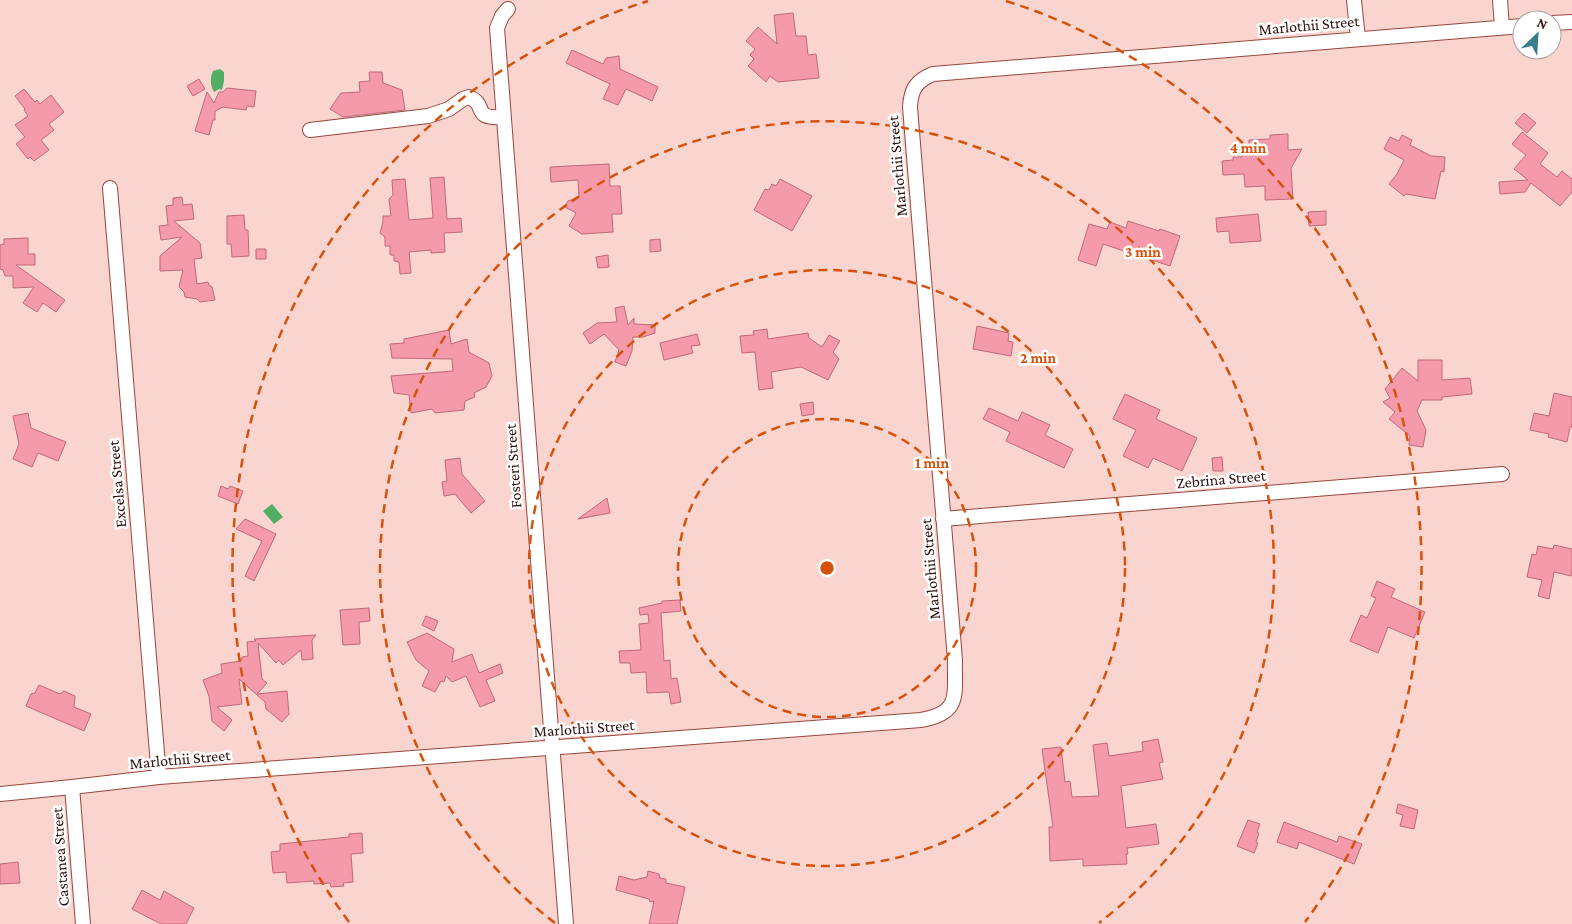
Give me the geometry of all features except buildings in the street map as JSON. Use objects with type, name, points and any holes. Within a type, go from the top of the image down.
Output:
[{"type":"street","points":[[1354,0],[1358,39]]},
{"type":"street","points":[[1500,0],[1502,27]]},
{"type":"street","name":"Fosteri Street","points":[[508,8],[496,28],[566,924]]},
{"type":"street","name":"Marlothii Street","points":[[0,794],[72,788],[159,777],[921,720],[941,715],[950,709],[954,700],[955,660],[910,106],[911,92],[916,85],[933,74],[1512,26]]},
{"type":"street","points":[[310,130],[428,116],[449,109],[469,97],[474,99],[482,114],[486,117],[504,117]]},
{"type":"street","name":"Excelsa Street","points":[[110,188],[159,777]]},
{"type":"street","name":"Zebrina Street","points":[[943,519],[1502,474]]},
{"type":"street","name":"Castanea Street","points":[[72,788],[83,924]]},
{"type":"shaded area","points":[[220,69],[224,72],[222,90],[219,89],[214,92],[211,76],[213,71]]},
{"type":"shaded area","points":[[272,504],[283,517],[274,524],[263,511]]}]
